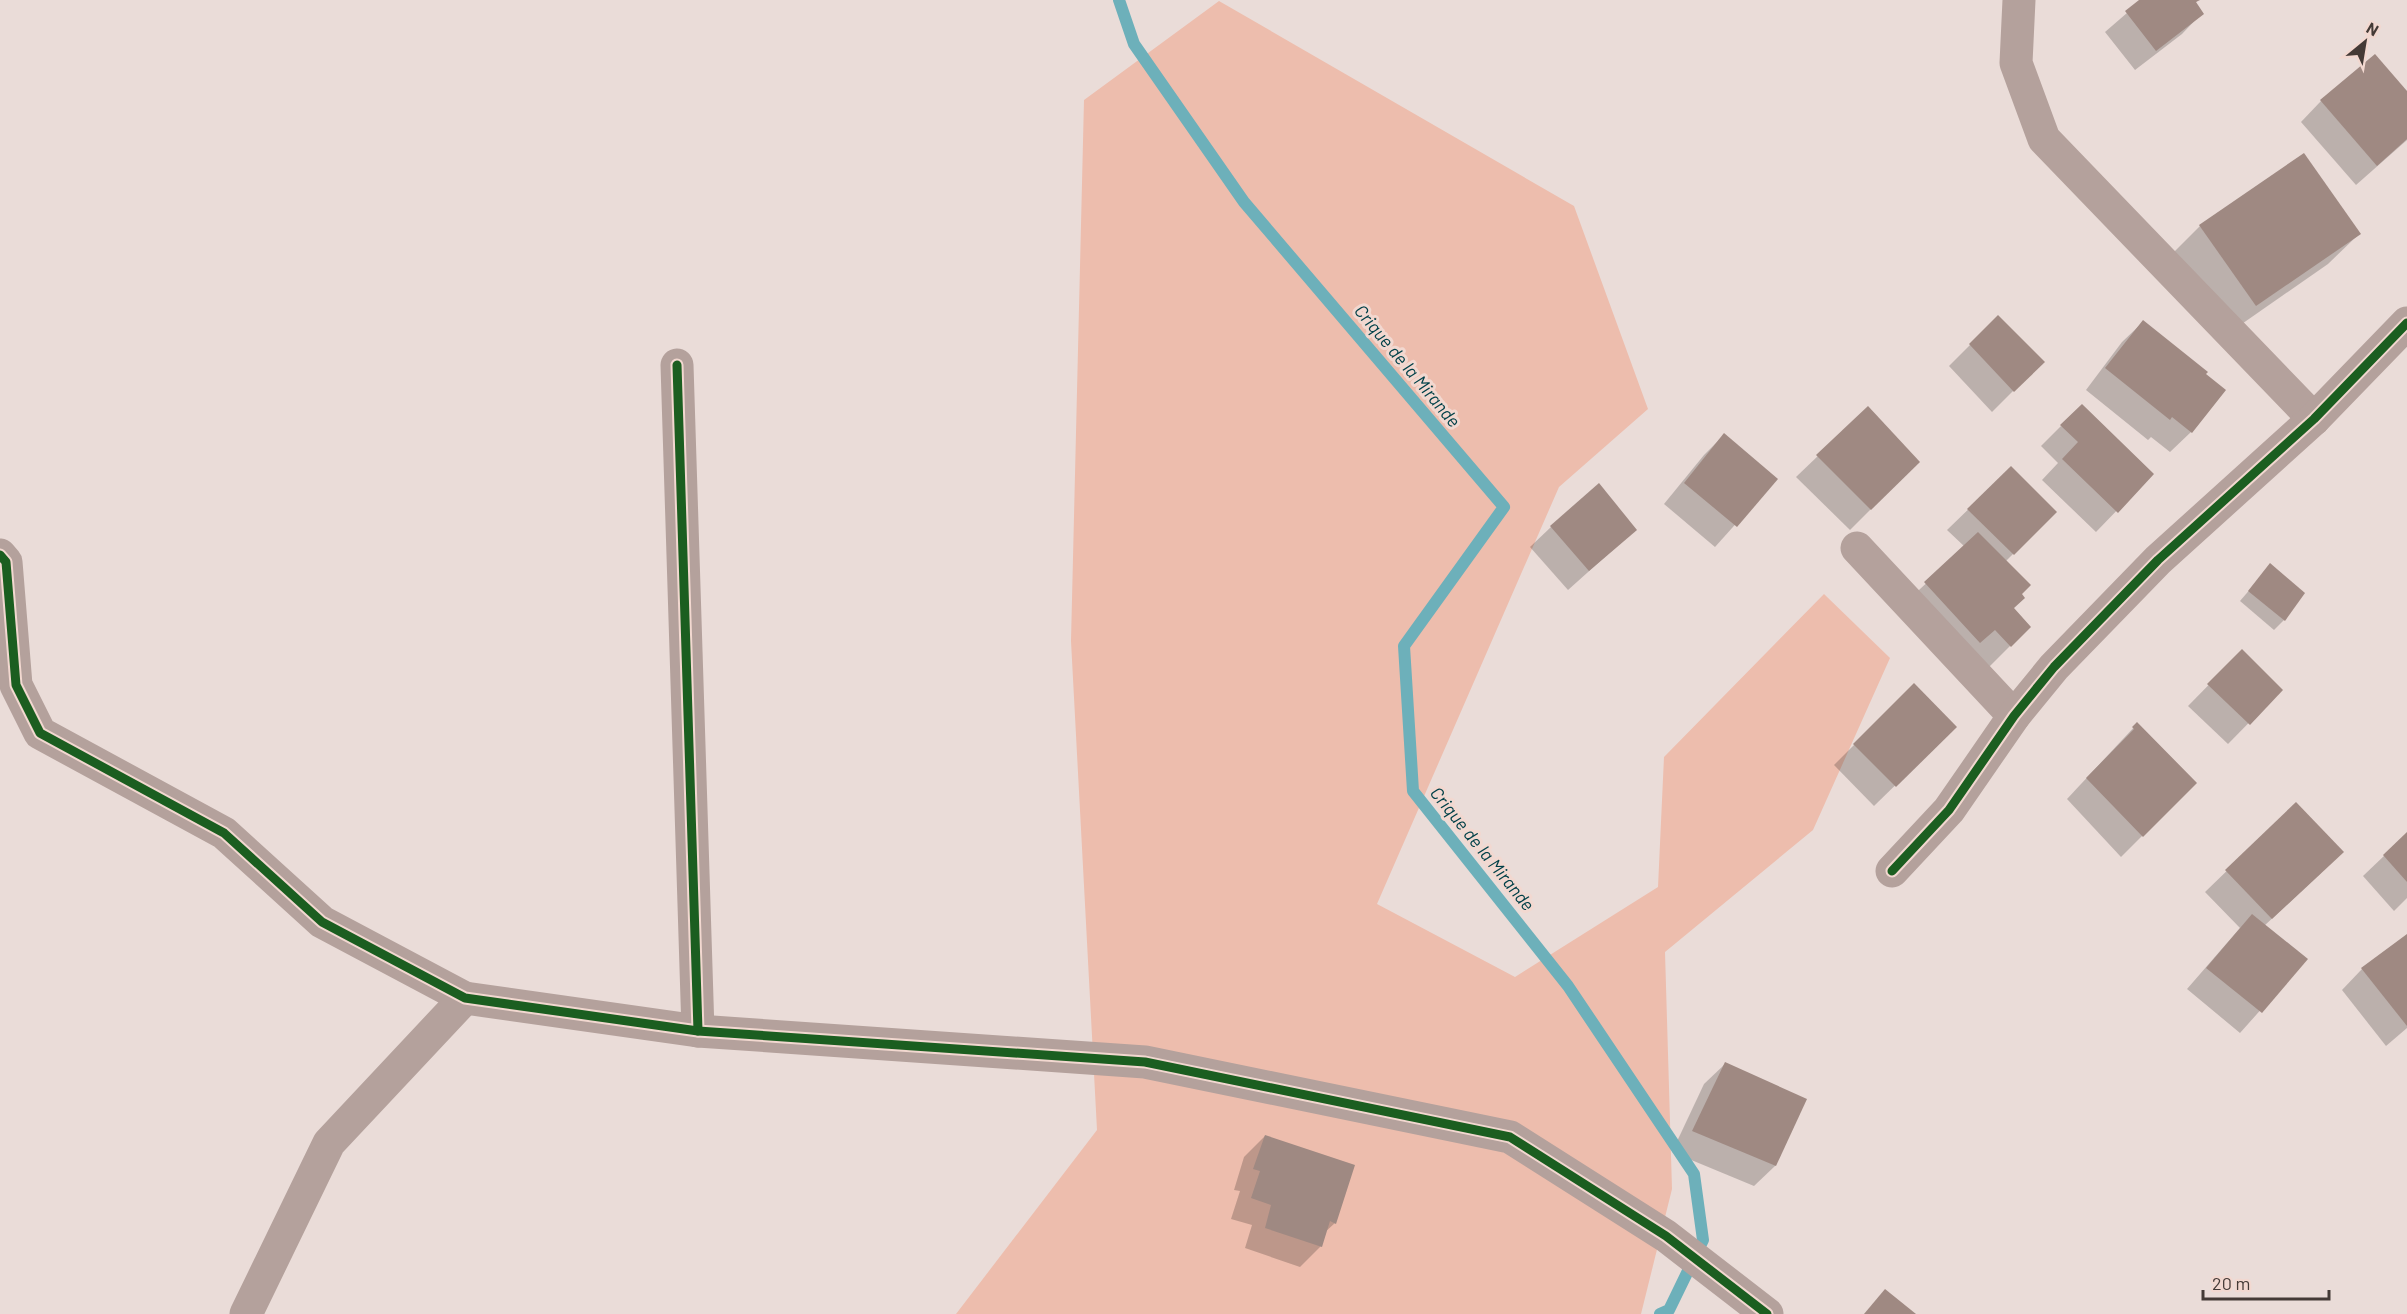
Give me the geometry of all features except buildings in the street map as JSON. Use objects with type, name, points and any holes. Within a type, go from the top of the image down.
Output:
[{"type":"street","points":[[2019,0],[2016,63],[2044,139],[2314,419]]},
{"type":"street","points":[[1892,871],[1948,810],[2014,716],[2054,667],[2158,560],[2314,419],[2407,323]]},
{"type":"street","points":[[676,365],[698,1031]]},
{"type":"street","points":[[1857,548],[2014,716]]},
{"type":"street","points":[[0,555],[6,562],[16,685],[40,733],[224,832],[322,922],[465,998],[698,1031],[1145,1062],[1510,1137],[1666,1236],[1767,1314]]},
{"type":"street","points":[[246,1314],[329,1143],[465,998]]},
{"type":"shaded area","points":[[1219,1],[1574,206],[1648,409],[1559,487],[1377,904],[1515,977],[1658,887],[1664,757],[1824,594],[1890,658],[1813,830],[1665,952],[1672,1189],[1641,1314],[956,1314],[1097,1130],[1071,641],[1084,100]]},
{"type":"waterway","name":"Crique de la Mirande","points":[[1119,0],[1134,44],[1244,202],[1504,507],[1404,646],[1413,791],[1568,986],[1694,1174],[1703,1240],[1669,1310],[1660,1314]]},
{"type":"cycle path","points":[[1892,871],[1949,810],[2014,716],[2054,667],[2158,560],[2314,419],[2407,323]]},
{"type":"cycle path","points":[[677,365],[698,1031]]},
{"type":"cycle path","points":[[0,555],[6,562],[16,685],[40,733],[224,833],[322,922],[465,998],[698,1031],[1145,1062],[1510,1137],[1666,1236],[1767,1314]]}]
